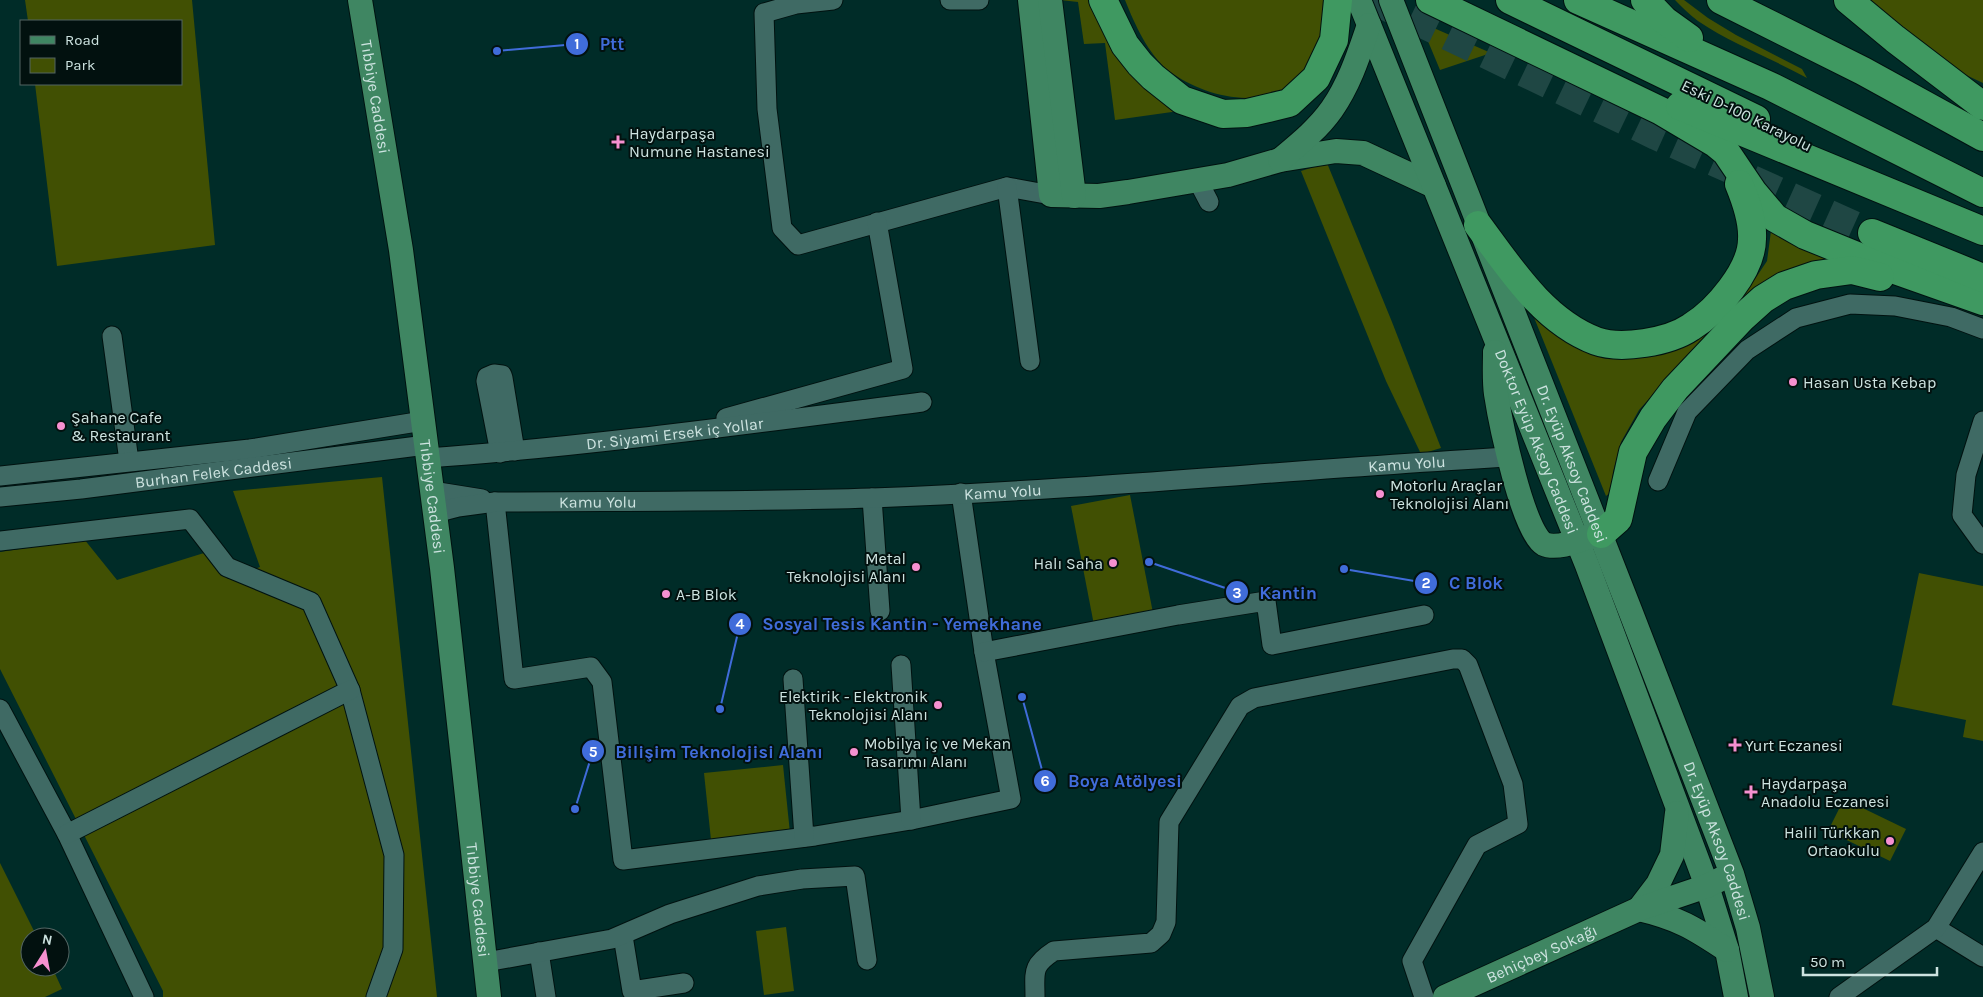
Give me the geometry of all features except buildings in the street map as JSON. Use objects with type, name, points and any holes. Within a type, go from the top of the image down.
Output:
[{"type":"highway","points":[[1103,0],[1125,44],[1140,64],[1153,77],[1182,100],[1223,114],[1247,113],[1289,103],[1316,78],[1334,40],[1338,0]]},
{"type":"highway","points":[[1430,0],[1660,111],[1715,143],[1726,152],[1753,192],[1775,218],[1805,235],[1855,256],[1979,292]]},
{"type":"highway","name":"Eski D-100 Karayolu","points":[[1510,0],[1983,230]]},
{"type":"highway","name":"Eski D-100 Karayolu","points":[[1578,0],[1770,86],[1983,193]]},
{"type":"highway","points":[[1644,0],[1664,20],[1693,41],[1770,86]]},
{"type":"highway","points":[[1721,0],[1864,71],[1983,137]]},
{"type":"highway","points":[[1848,0],[1894,39],[1983,106]]},
{"type":"highway","points":[[1491,28],[1983,230]]},
{"type":"highway","points":[[1478,225],[1516,277],[1566,326],[1598,342],[1628,345],[1666,340],[1691,328],[1713,310],[1729,293],[1744,269],[1753,240],[1749,211],[1739,185],[1723,160],[1702,135]]},
{"type":"highway","points":[[1872,233],[1979,292]]},
{"type":"highway","points":[[1589,537],[1618,519],[1633,452],[1653,418],[1675,389],[1743,317],[1764,299],[1784,286],[1816,275],[1852,270],[1929,288],[1979,292]]},
{"type":"main road","name":"Tıbbiye Caddesi","points":[[360,0],[401,250],[423,421],[486,984]]},
{"type":"main road","points":[[1030,0],[1051,195],[1098,196],[1198,181],[1228,175],[1280,160],[1336,151],[1363,153],[1434,186]]},
{"type":"main road","points":[[1050,0],[1074,196]]},
{"type":"main road","name":"Doktor Eyüp Aksoy Caddesi","points":[[1359,0],[1494,336],[1589,537],[1678,808],[1707,886]]},
{"type":"main road","name":"Dr. Eyüp Aksoy Caddesi","points":[[1391,0],[1478,225],[1589,537],[1732,874],[1748,928],[1762,997]]},
{"type":"main road","points":[[1280,160],[1307,138],[1332,110],[1356,64],[1369,24]]},
{"type":"main road","points":[[1494,336],[1496,392],[1508,457],[1522,503],[1536,537],[1545,544],[1555,546],[1589,537]]},
{"type":"main road","points":[[1678,808],[1672,855],[1658,884],[1639,908],[1665,915],[1693,927],[1728,950]]},
{"type":"main road","name":"Behiçbey Sokağı","points":[[1445,997],[1639,908],[1707,886],[1732,874]]},
{"type":"main road","name":"Dr. Eyüp Aksoy Caddesi","points":[[1707,886],[1728,950],[1736,997]]},
{"type":"main road","name":"Dr. Eyüp Aksoy Caddesi","points":[[1748,928],[1779,997]]},
{"type":"street","points":[[833,0],[796,4],[764,13],[767,109],[782,228],[798,245],[1007,187],[1051,195]]},
{"type":"street","points":[[950,0],[979,0]]},
{"type":"street","points":[[1608,0],[1637,27]]},
{"type":"street","points":[[1198,181],[1209,202]]},
{"type":"street","points":[[1007,187],[1030,361]]},
{"type":"street","points":[[656,437],[903,369],[877,222]]},
{"type":"street","points":[[1895,306],[1929,288]]},
{"type":"street","points":[[1658,481],[1687,412],[1746,350],[1796,318],[1850,304],[1895,306],[1952,317],[1983,328]]},
{"type":"street","points":[[112,336],[129,462]]},
{"type":"street","name":"Dr. Siyami Ersek iç Yollar","points":[[426,451],[508,452],[656,437],[922,402]]},
{"type":"street","name":"Burhan Felek Caddesi","points":[[0,476],[250,448],[423,421]]},
{"type":"street","points":[[1983,421],[1966,475],[1962,515],[1983,544]]},
{"type":"street","name":"Burhan Felek Caddesi","points":[[0,497],[426,451]]},
{"type":"street","name":"Kamu Yolu","points":[[433,502],[457,494],[495,502],[872,498],[1146,482],[1508,457]]},
{"type":"street","points":[[495,502],[514,679],[591,667],[602,682],[623,860],[804,837],[911,820],[1011,799],[984,652],[961,493]]},
{"type":"street","points":[[872,498],[880,611]]},
{"type":"street","points":[[0,541],[190,519],[226,567],[310,602],[350,690],[394,855],[393,949],[376,997]]},
{"type":"street","points":[[984,652],[1178,615],[1266,601],[1272,645],[1424,615]]},
{"type":"street","points":[[1034,997],[1035,970],[1040,960],[1054,952],[1152,943],[1161,934],[1166,922],[1169,822],[1240,706],[1254,698],[1462,659],[1468,665],[1513,784],[1518,824],[1477,845],[1412,961],[1424,997]]},
{"type":"street","points":[[901,665],[911,820]]},
{"type":"street","points":[[793,679],[804,837]]},
{"type":"street","points":[[67,834],[350,690]]},
{"type":"street","points":[[0,708],[67,834],[144,997]]},
{"type":"street","points":[[1839,997],[1936,928],[1983,852]]},
{"type":"street","points":[[486,984],[539,952],[623,936],[670,914],[758,886],[802,879],[855,876],[868,960]]},
{"type":"street","points":[[1936,928],[1983,957]]},
{"type":"street","points":[[623,936],[632,991],[684,984]]},
{"type":"street","points":[[539,952],[546,997]]},
{"type":"green space","points":[[25,0],[192,0],[215,245],[57,266],[35,85],[182,85],[182,20],[28,20]]},
{"type":"green space","points":[[1060,0],[1096,0],[1179,111],[1115,120],[1105,43],[1084,44],[1078,2]]},
{"type":"green space","points":[[1125,0],[1329,0],[1322,44],[1300,77],[1290,86],[1271,95],[1241,98],[1210,92],[1181,79],[1169,71],[1148,48]]},
{"type":"green space","points":[[1675,0],[1684,0],[1708,18],[1736,35],[1802,69],[1807,78],[1711,29],[1695,19]]},
{"type":"green space","points":[[1868,0],[1983,0],[1983,83],[1934,60]]},
{"type":"green space","points":[[1420,22],[1491,53],[1440,70]]},
{"type":"green space","points":[[1327,163],[1441,448],[1421,454],[1386,381],[1301,171]]},
{"type":"green space","points":[[1771,231],[1785,240],[1834,260],[1664,382],[1639,410],[1621,442],[1613,472],[1611,492],[1606,496],[1529,305],[1560,327],[1694,339],[1717,327],[1755,279],[1767,261]]},
{"type":"green space","points":[[382,477],[437,997],[163,997],[163,991],[0,669],[0,552],[84,539],[117,580],[204,553],[228,579],[260,567],[233,491]]},
{"type":"green space","name":"Halı Saha","points":[[1130,495],[1153,613],[1094,625],[1071,506]]},
{"type":"green space","points":[[1919,573],[1983,586],[1983,741],[1963,737],[1966,720],[1892,705]]},
{"type":"green space","points":[[783,765],[790,833],[711,840],[704,773]]},
{"type":"green space","points":[[1844,799],[1906,829],[1890,861],[1828,831]]},
{"type":"green space","points":[[0,863],[32,927],[20,927],[20,977],[57,977],[62,989],[45,997],[0,997]]},
{"type":"green space","points":[[786,927],[794,991],[764,995],[756,931]]},
{"type":"tunnel","points":[[1372,0],[1656,136],[1872,233]]},
{"type":"place","name":"Ptt","points":[[497,51]]},
{"type":"place","name":"Haydarpaşa Numune Hastanesi","points":[[618,142]]},
{"type":"place","name":"Hasan Usta Kebap","points":[[1793,382]]},
{"type":"place","name":"Şahane Cafe & Restaurant","points":[[61,426]]},
{"type":"place","name":"Motorlu Araçlar Teknolojisi Alanı","points":[[1380,494]]},
{"type":"place","name":"Kantin","points":[[1149,562]]},
{"type":"place","name":"Halı Saha","points":[[1113,563]]},
{"type":"place","name":"Metal Teknolojisi Alanı","points":[[916,567]]},
{"type":"place","name":"C Blok","points":[[1344,569]]},
{"type":"place","name":"A-B Blok","points":[[666,594]]},
{"type":"place","name":"Boya Atölyesi","points":[[1022,697]]},
{"type":"place","name":"Elektirik - Elektronik Teknolojisi Alanı","points":[[938,705]]},
{"type":"place","name":"Sosyal Tesis Kantin - Yemekhane","points":[[720,709]]},
{"type":"place","name":"Yurt Eczanesi","points":[[1735,745]]},
{"type":"place","name":"Mobilya iç ve Mekan Tasarımı Alanı","points":[[854,752]]},
{"type":"place","name":"Haydarpaşa Anadolu Eczanesi","points":[[1751,792]]},
{"type":"place","name":"Bilişim Teknolojisi Alanı","points":[[575,809]]},
{"type":"place","name":"Halil Türkkan Ortaokulu","points":[[1890,841]]}]
